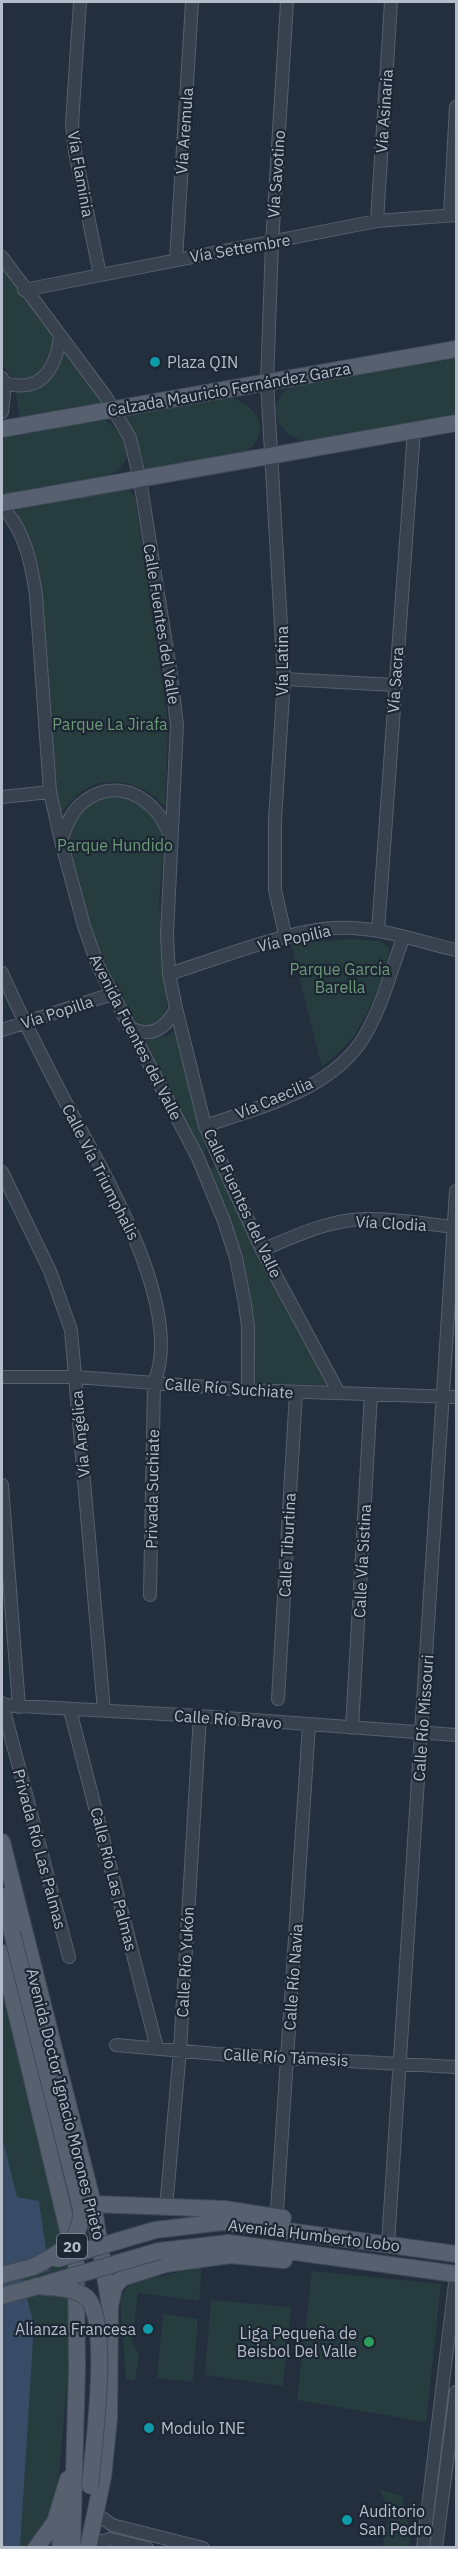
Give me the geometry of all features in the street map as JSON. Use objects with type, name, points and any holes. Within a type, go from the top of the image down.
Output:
[{"type":"main road","name":"Calzada Mauricio Fernández Garza","points":[[2,429],[456,349]]},
{"type":"main road","points":[[2,504],[456,423]]},
{"type":"main road","name":"Avenida Doctor Ignacio Morones Prieto","points":[[2,1842],[93,2204],[110,2306],[111,2381],[96,2485],[93,2546]]},
{"type":"main road","points":[[2,1896],[81,2209],[80,2226],[73,2241],[33,2266]]},
{"type":"main road","name":"Avenida Doctor Ignacio Morones Prieto","points":[[2,1953],[76,2264],[76,2428],[72,2547]]},
{"type":"main road","points":[[93,2204],[224,2209],[281,2223]]},
{"type":"main road","name":"Avenida Humberto Lobo","points":[[2,2275],[156,2230],[223,2222],[316,2225],[341,2237],[456,2254]]},
{"type":"main road","name":"Avenida Humberto Lobo","points":[[2,2296],[159,2251],[210,2243],[229,2243],[339,2256],[456,2275]]},
{"type":"main road","points":[[110,2306],[114,2287],[122,2278],[190,2258],[230,2255],[312,2262],[339,2256]]},
{"type":"main road","points":[[38,2286],[78,2293],[88,2299],[95,2314],[98,2397],[96,2485],[101,2517],[93,2546]]},
{"type":"main road","points":[[60,2547],[65,2496],[76,2428]]},
{"type":"main road","points":[[72,2547],[81,2529],[96,2485]]},
{"type":"main road","points":[[36,2547],[55,2522],[65,2496]]},
{"type":"street","name":"Vía Flaminia","points":[[80,2],[73,131],[100,275]]},
{"type":"street","name":"Vía Aremula","points":[[176,260],[192,2]]},
{"type":"street","name":"Vía Savotino","points":[[267,382],[272,243],[287,2]]},
{"type":"street","name":"Vía Asinaria","points":[[377,221],[391,2]]},
{"type":"street","points":[[453,215],[456,107]]},
{"type":"street","name":"Vía Settembre","points":[[24,290],[377,221],[453,215]]},
{"type":"street","name":"Calle Fuentes del Valle","points":[[2,257],[24,290],[114,409],[130,438],[140,480],[177,725],[167,935],[169,974],[176,1008],[205,1126],[262,1250],[339,1393]]},
{"type":"street","points":[[2,412],[2,381],[34,382],[46,376],[54,364],[60,336]]},
{"type":"street","name":"Vía Latina","points":[[267,382],[283,627],[284,679],[275,820],[275,890],[286,938]]},
{"type":"street","name":"Vía Sacra","points":[[378,930],[414,430]]},
{"type":"street","name":"Avenida Fuentes del Valle","points":[[2,504],[19,529],[31,562],[36,595],[50,792],[84,926],[98,966],[198,1158],[224,1221],[241,1281],[248,1327],[248,1390]]},
{"type":"street","points":[[284,679],[395,685]]},
{"type":"street","points":[[2,797],[50,792]]},
{"type":"street","points":[[61,841],[67,824],[82,803],[96,796],[118,792],[144,798],[165,822],[171,840]]},
{"type":"street","name":"Vía Popilia","points":[[169,974],[286,938],[334,927],[378,930],[456,950]]},
{"type":"street","name":"Vía Caecilia","points":[[205,1126],[293,1093],[337,1067],[351,1054],[372,1023],[403,938]]},
{"type":"street","name":"Calle Vía Triumphalis","points":[[2,973],[24,1023],[129,1221],[141,1250],[158,1327],[159,1365],[154,1383]]},
{"type":"street","name":"Vía Popilla","points":[[2,1030],[112,994]]},
{"type":"street","points":[[131,1028],[145,1033],[161,1029],[176,1008]]},
{"type":"street","points":[[198,1158],[207,1158],[215,1149]]},
{"type":"street","name":"Vía Angélica","points":[[2,1172],[30,1227],[64,1304],[71,1330],[104,1711]]},
{"type":"street","name":"Calle Río Missouri","points":[[388,2244],[420,1733],[450,1397],[453,1227],[456,1191]]},
{"type":"street","name":"Vía Clodia","points":[[262,1250],[315,1228],[347,1221],[366,1219],[453,1227]]},
{"type":"street","name":"Calle Río Suchiate","points":[[2,1377],[76,1377],[248,1390],[450,1397]]},
{"type":"street","name":"Privada Suchiate","points":[[150,1595],[154,1383]]},
{"type":"street","name":"Calle Tiburtina","points":[[278,1699],[296,1392]]},
{"type":"street","name":"Calle Vía Sistina","points":[[352,1728],[371,1394]]},
{"type":"street","points":[[2,1485],[19,1707]]},
{"type":"street","name":"Calle Río Bravo","points":[[2,1704],[19,1707],[200,1716],[456,1736]]},
{"type":"street","name":"Privada Río Las Palmas","points":[[2,1704],[69,1958]]},
{"type":"street","name":"Calle Río Las Palmas","points":[[70,1710],[157,2048]]},
{"type":"street","name":"Calle Río Yukón","points":[[166,2208],[180,2050],[200,1716]]},
{"type":"street","name":"Calle Río Navia","points":[[281,2223],[277,2210],[309,1725]]},
{"type":"street","name":"Calle Río Támesis","points":[[116,2045],[456,2067]]},
{"type":"street","points":[[423,2547],[456,2275]]},
{"type":"street","points":[[436,2547],[456,2392]]},
{"type":"street","points":[[101,2517],[112,2525],[165,2543],[203,2547]]},
{"type":"street","points":[[93,2546],[110,2539],[147,2547]]},
{"type":"green space","points":[[2,266],[55,338],[56,349],[39,376],[12,377],[2,363]]},
{"type":"green space","points":[[62,350],[104,404],[21,422],[15,390],[34,385],[51,375]]},
{"type":"green space","points":[[456,356],[456,415],[307,442],[288,433],[277,418],[278,401],[293,385]]},
{"type":"green space","points":[[226,396],[245,404],[258,419],[259,435],[251,448],[235,457],[146,470],[126,416]]},
{"type":"green space","points":[[105,420],[121,435],[127,450],[123,465],[116,472],[105,479],[12,496],[2,492],[2,437]]},
{"type":"green space","name":"Parque La Jirafa","points":[[128,489],[135,496],[168,723],[165,808],[149,793],[138,787],[115,782],[91,786],[81,792],[61,812],[55,779],[43,598],[38,564],[16,510]]},
{"type":"green space","name":"Parque Hundido","points":[[119,795],[140,803],[156,819],[164,840],[159,902],[167,1005],[162,1022],[144,1029],[129,1014],[115,994],[104,970],[94,944],[67,843],[74,822],[84,809],[90,804]]},
{"type":"green space","name":"Parque García Barella","points":[[352,939],[380,941],[388,947],[389,955],[382,979],[353,1037],[322,1067],[291,943]]},
{"type":"green space","points":[[175,1031],[206,1151],[202,1154],[143,1040],[167,1036]]},
{"type":"green space","points":[[216,1166],[329,1385],[256,1383],[253,1327],[235,1248],[210,1169]]},
{"type":"green space","points":[[2,1983],[72,2262],[70,2352],[56,2506],[49,2547],[2,2547]]},
{"type":"green space","points":[[202,2267],[199,2301],[138,2293],[132,2343],[139,2354],[135,2381],[126,2380],[120,2298],[130,2283]]},
{"type":"green space","name":"Liga Pequeña de Beisbol Del Valle","points":[[312,2271],[441,2284],[426,2422],[297,2400]]},
{"type":"green space","points":[[211,2300],[291,2307],[283,2386],[205,2375]]},
{"type":"green space","points":[[163,2314],[198,2319],[193,2382],[157,2378]]},
{"type":"green space","points":[[380,2490],[402,2496],[411,2537],[409,2547],[382,2547],[390,2511]]},
{"type":"water","points":[[2,2137],[17,2197],[39,2201],[49,2271],[22,2279],[34,2325],[20,2548],[2,2547]]},
{"type":"place","name":"Plaza QIN","points":[[155,362]]},
{"type":"place","name":"Alianza Francesa","points":[[148,2329]]},
{"type":"place","name":"Liga Pequeña de Beisbol Del Valle","points":[[369,2342]]},
{"type":"place","name":"Modulo INE","points":[[149,2428]]},
{"type":"place","name":"Auditorio San Pedro","points":[[347,2520]]}]
